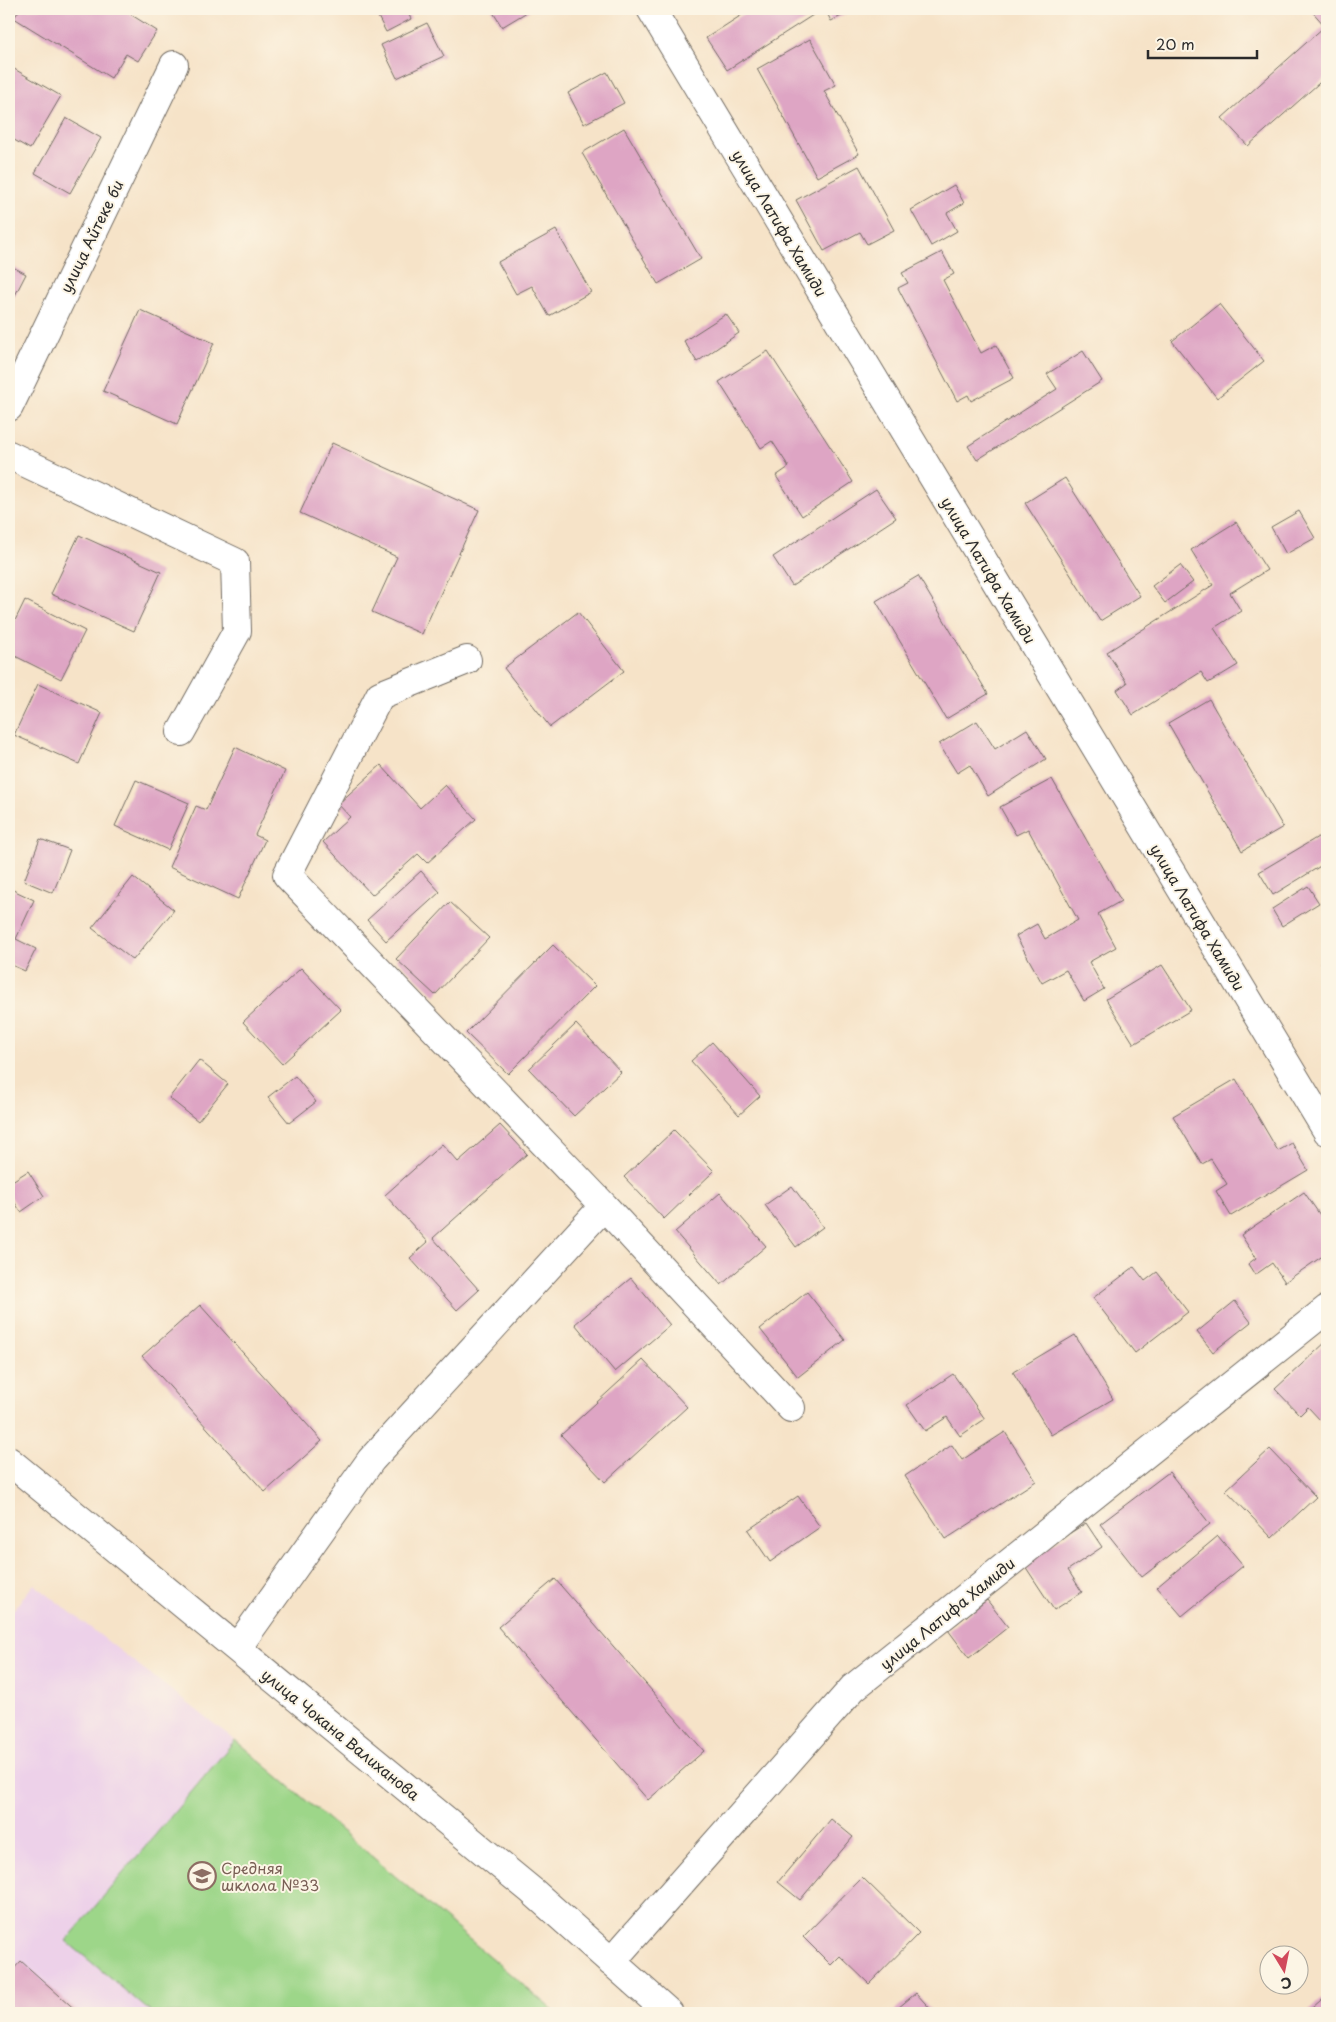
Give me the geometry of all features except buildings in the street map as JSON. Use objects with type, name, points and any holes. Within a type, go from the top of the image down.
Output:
[{"type":"street","name":"улица Латифа Хамиди","points":[[651,9],[1327,1131]]},
{"type":"street","name":"улица Айтеке би","points":[[9,407],[174,65]]},
{"type":"street","points":[[9,454],[235,562],[238,631],[181,732]]},
{"type":"street","points":[[467,660],[380,695],[287,875],[604,1206],[791,1408]]},
{"type":"street","points":[[237,1648],[370,1460],[604,1206]]},
{"type":"street","name":"улица Латифа Хамиди","points":[[611,1962],[853,1688],[1327,1309]]},
{"type":"street","name":"улица Чокана Валиханова","points":[[9,1461],[532,1891],[668,2013]]},
{"type":"shaded area","name":"Средняя шклола №33","points":[[34,1584],[235,1740],[556,2013],[9,2013],[9,1615]]},
{"type":"green space","points":[[235,1740],[556,2013],[152,2013],[66,1941]]},
{"type":"place","name":"Средняя шклола №33","points":[[202,1876]]}]
